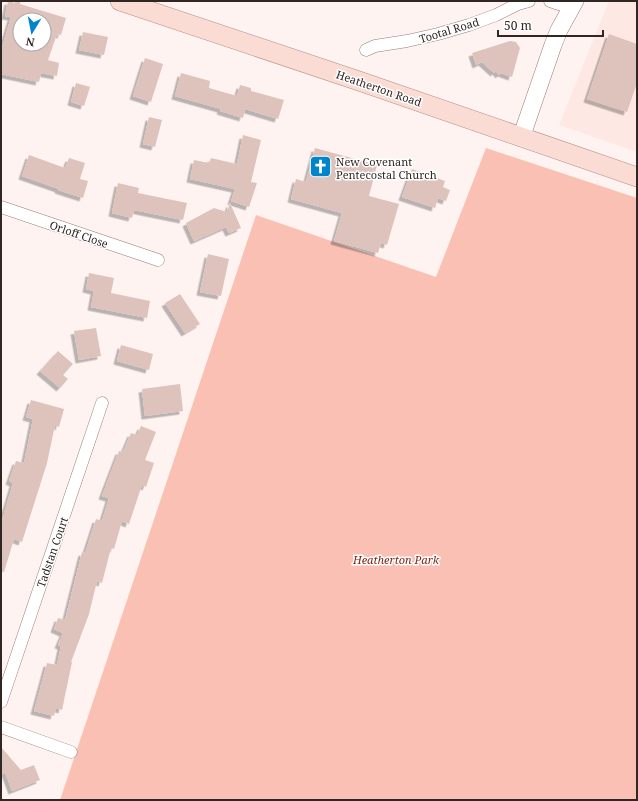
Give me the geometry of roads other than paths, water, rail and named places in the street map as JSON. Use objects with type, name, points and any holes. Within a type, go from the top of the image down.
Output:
[{"type":"main road","name":"Heatherton Road","points":[[120,1],[637,177]]},
{"type":"main road","points":[[521,138],[553,45],[573,4]]},
{"type":"street","name":"Tootal Road","points":[[366,50],[376,46],[407,41],[469,25],[496,15],[518,4],[529,1]]},
{"type":"street","points":[[550,1],[573,4]]},
{"type":"street","name":"Orloff Close","points":[[1,207],[158,260]]},
{"type":"street","name":"Tadstan Court","points":[[1,702],[102,403]]},
{"type":"street","points":[[1,727],[71,752]]},
{"type":"place","name":"New Covenant Pentecostal Church","points":[[321,167]]},
{"type":"park label","name":"Heatherton Park","points":[[396,559]]}]
